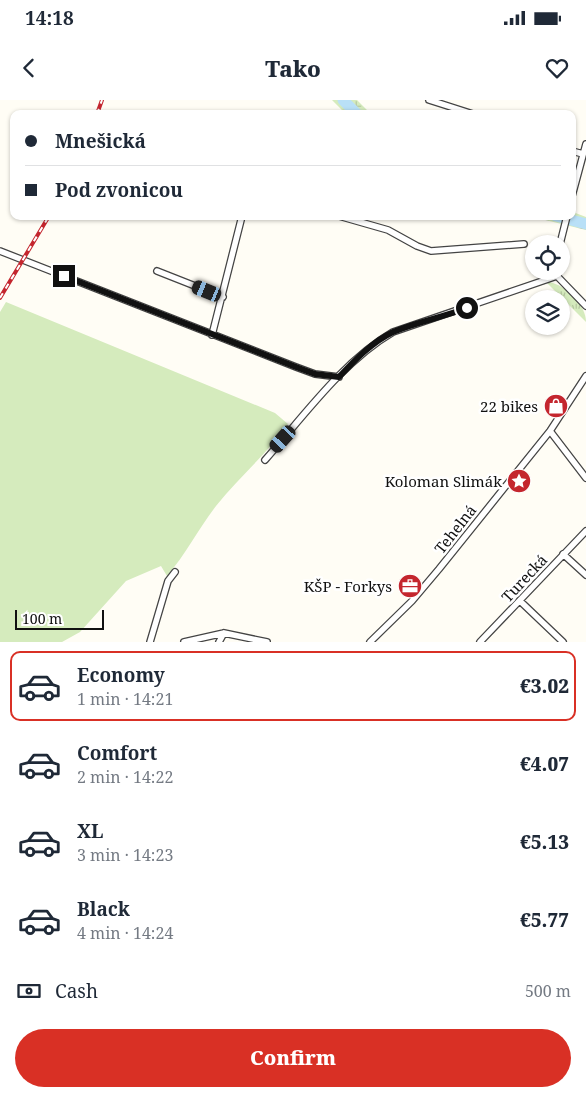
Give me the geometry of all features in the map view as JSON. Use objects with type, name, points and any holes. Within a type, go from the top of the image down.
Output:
[{"type":"street","points":[[429,100],[460,110]]},
{"type":"street","points":[[576,181],[586,144]]},
{"type":"street","points":[[576,152],[583,154]]},
{"type":"street","points":[[212,335],[241,220]]},
{"type":"street","points":[[353,220],[388,230],[417,246],[431,251],[524,244]]},
{"type":"street","points":[[562,235],[566,220]]},
{"type":"street","points":[[0,251],[315,374],[339,377]]},
{"type":"street","points":[[157,271],[223,297]]},
{"type":"street","points":[[264,460],[357,358],[393,332],[540,280]]},
{"type":"street","points":[[562,280],[586,306]]},
{"type":"street","name":"Tehelná","points":[[370,642],[412,601],[550,431],[586,376]]},
{"type":"street","points":[[550,431],[586,478]]},
{"type":"street","name":"Turecká","points":[[480,642],[586,531]]},
{"type":"street","points":[[563,554],[586,575]]},
{"type":"street","points":[[150,642],[168,581],[175,572]]},
{"type":"street","points":[[520,600],[564,642]]},
{"type":"street","points":[[219,642],[224,633]]},
{"type":"street","points":[[184,642],[224,633],[267,642]]},
{"type":"green space","points":[[332,100],[357,100],[367,110],[342,110]]},
{"type":"green space","points":[[576,213],[586,217],[586,230],[545,220],[576,220]]},
{"type":"green space","points":[[547,283],[555,284],[566,290],[554,290]]},
{"type":"green space","points":[[570,293],[583,309],[586,322],[570,306]]},
{"type":"green space","points":[[6,302],[275,413],[288,424],[216,506],[167,576],[161,566],[126,581],[80,632],[62,642],[0,642],[0,312]]},
{"type":"waterway","points":[[343,100],[353,110]]},
{"type":"waterway","points":[[571,220],[586,224]]},
{"type":"railway","points":[[98,110],[102,100]]},
{"type":"railway","points":[[0,298],[47,220]]},
{"type":"place","name":"22 bikes","points":[[556,406]]},
{"type":"place","name":"Koloman Slimák","points":[[519,481]]},
{"type":"place","name":"KŠP - Forkys","points":[[410,586]]},
{"type":"route","points":[[64,276],[164,317],[315,374],[339,377],[357,358],[393,332],[467,308]]}]
